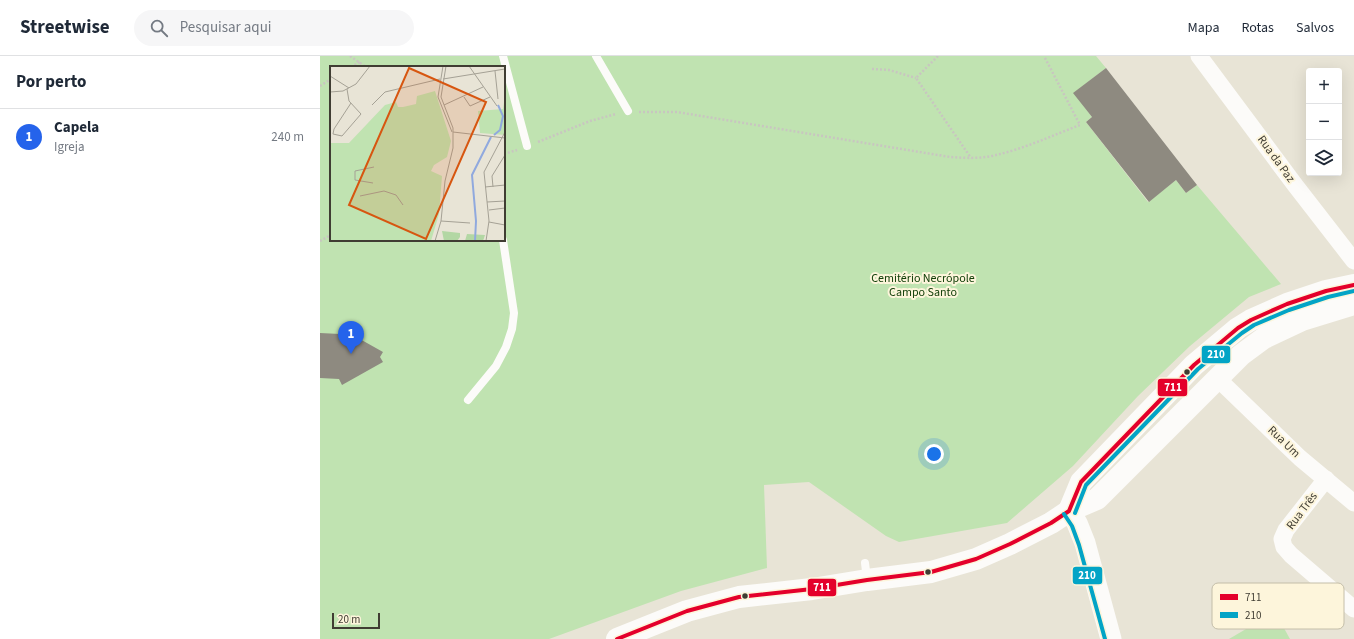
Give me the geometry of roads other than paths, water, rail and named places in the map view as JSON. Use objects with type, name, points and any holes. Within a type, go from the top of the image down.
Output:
[{"type":"main road","points":[[1069,511],[1081,482],[1194,365],[1238,328],[1251,320],[1287,304],[1326,291],[1354,285]]},
{"type":"main road","points":[[617,639],[687,611],[739,597],[812,589],[866,571],[931,572],[976,558],[1010,544],[1051,523],[1069,511],[1097,499],[1217,378],[1241,355],[1264,338],[1302,320],[1354,304]]},
{"type":"street","name":"Rua da Paz","points":[[1199,56],[1295,185],[1354,261]]},
{"type":"street","name":"Rua Um","points":[[1217,378],[1300,458],[1354,503]]},
{"type":"street","name":"Rua Três","points":[[1323,583],[1299,563],[1284,547],[1282,539],[1286,530],[1326,479]]},
{"type":"street","points":[[1069,511],[1077,523],[1085,543],[1112,639]]},
{"type":"street","name":"Rua Três","points":[[1344,601],[1354,609]]},
{"type":"lane","points":[[503,56],[527,146]]},
{"type":"lane","points":[[596,56],[628,111]]},
{"type":"lane","points":[[468,400],[496,366],[506,347],[512,329],[514,313],[503,241]]},
{"type":"place","name":"Capela","points":[[351,354]]},
{"type":"park label","name":"Cemitério Necrópole Campo Santo","points":[[923,285]]}]
